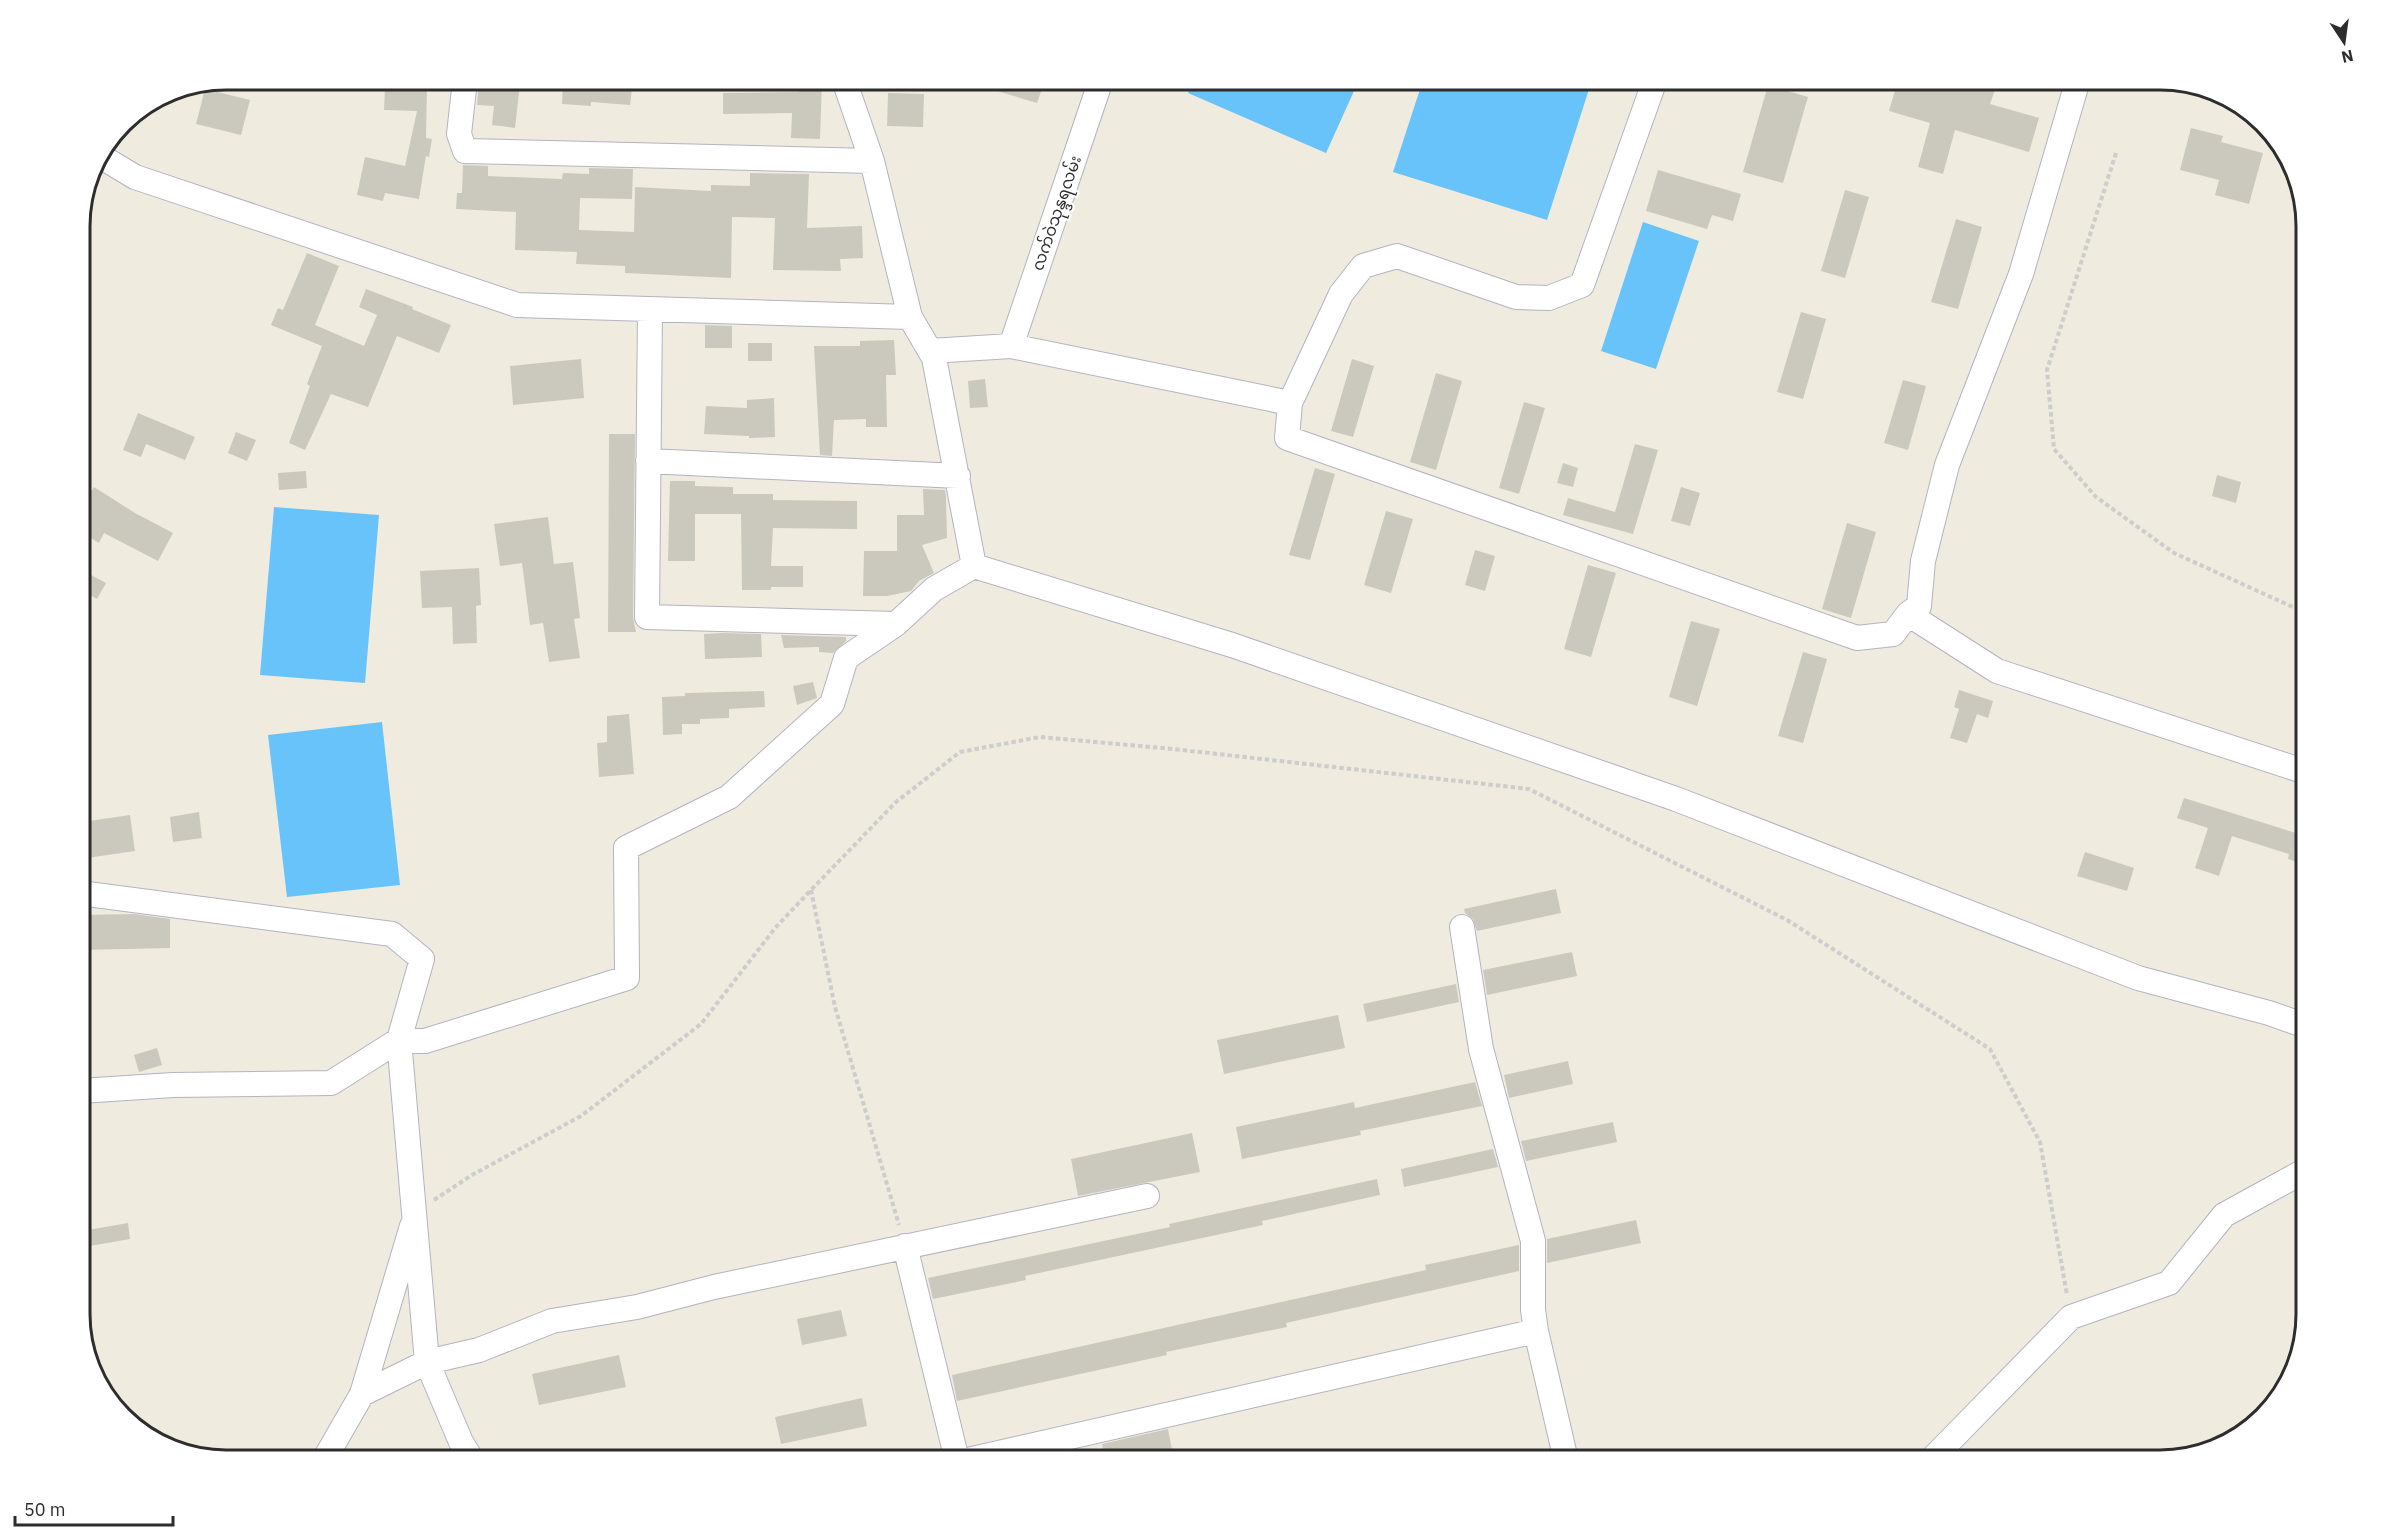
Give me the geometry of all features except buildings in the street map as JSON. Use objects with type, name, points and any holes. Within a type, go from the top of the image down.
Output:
[{"type":"street","points":[[464,90],[459,134],[465,151],[873,161]]},
{"type":"street","points":[[848,90],[873,161],[910,317],[934,358],[974,566]]},
{"type":"street","name":"လက်ဝဲသုန္ဒရလမ်း","points":[[1011,346],[1098,90]]},
{"type":"street","points":[[1651,90],[1582,285],[1549,298],[1516,297],[1397,256],[1363,266],[1341,294],[1290,403],[1287,438],[1857,639],[1893,634],[1908,614],[1919,606],[1923,561],[1947,465],[2021,274],[2075,90]]},
{"type":"street","points":[[107,160],[135,177],[517,305],[910,317]]},
{"type":"street","points":[[650,310],[647,617],[896,624]]},
{"type":"street","points":[[930,351],[1011,346],[1290,403]]},
{"type":"street","points":[[648,461],[958,476]]},
{"type":"street","points":[[90,1090],[173,1085],[331,1083],[399,1040],[425,1041],[627,978],[626,848],[729,797],[832,704],[846,658],[896,624],[934,589],[974,566],[1232,645],[1676,799],[2138,978],[2296,1022]]},
{"type":"street","points":[[1908,614],[1997,671],[2296,768]]},
{"type":"street","points":[[90,894],[392,934],[423,959],[399,1040],[416,1213],[427,1362],[466,1450]]},
{"type":"street","points":[[1462,927],[1481,1049],[1533,1241],[1533,1310],[1536,1331],[1563,1450]]},
{"type":"street","points":[[1942,1450],[2071,1317],[2169,1284],[2223,1215],[2296,1176]]},
{"type":"street","points":[[362,1394],[427,1362],[479,1350],[552,1321],[637,1307],[714,1287],[1147,1196]]},
{"type":"street","points":[[330,1450],[362,1394],[416,1213]]},
{"type":"street","points":[[905,1246],[954,1450]]},
{"type":"street","points":[[1016,1450],[1536,1331]]},
{"type":"path","points":[[2116,153],[2047,370],[2054,449],[2096,497],[2174,552],[2296,608]]},
{"type":"path","points":[[416,1213],[472,1175],[581,1116],[701,1024],[776,927],[811,890],[896,802],[960,752],[1040,737],[1173,749],[1529,789],[1787,920],[1990,1049],[2040,1142],[2071,1317]]},
{"type":"path","points":[[811,890],[835,1007],[905,1246]]},
{"type":"water","points":[[1189,90],[1354,90],[1326,153],[1188,93]]},
{"type":"water","points":[[1420,90],[1589,90],[1547,220],[1393,172]]},
{"type":"water","points":[[1643,222],[1699,241],[1656,369],[1601,351]]},
{"type":"water","points":[[274,507],[379,515],[365,683],[260,675]]},
{"type":"water","points":[[382,722],[400,885],[287,897],[268,735]]}]
